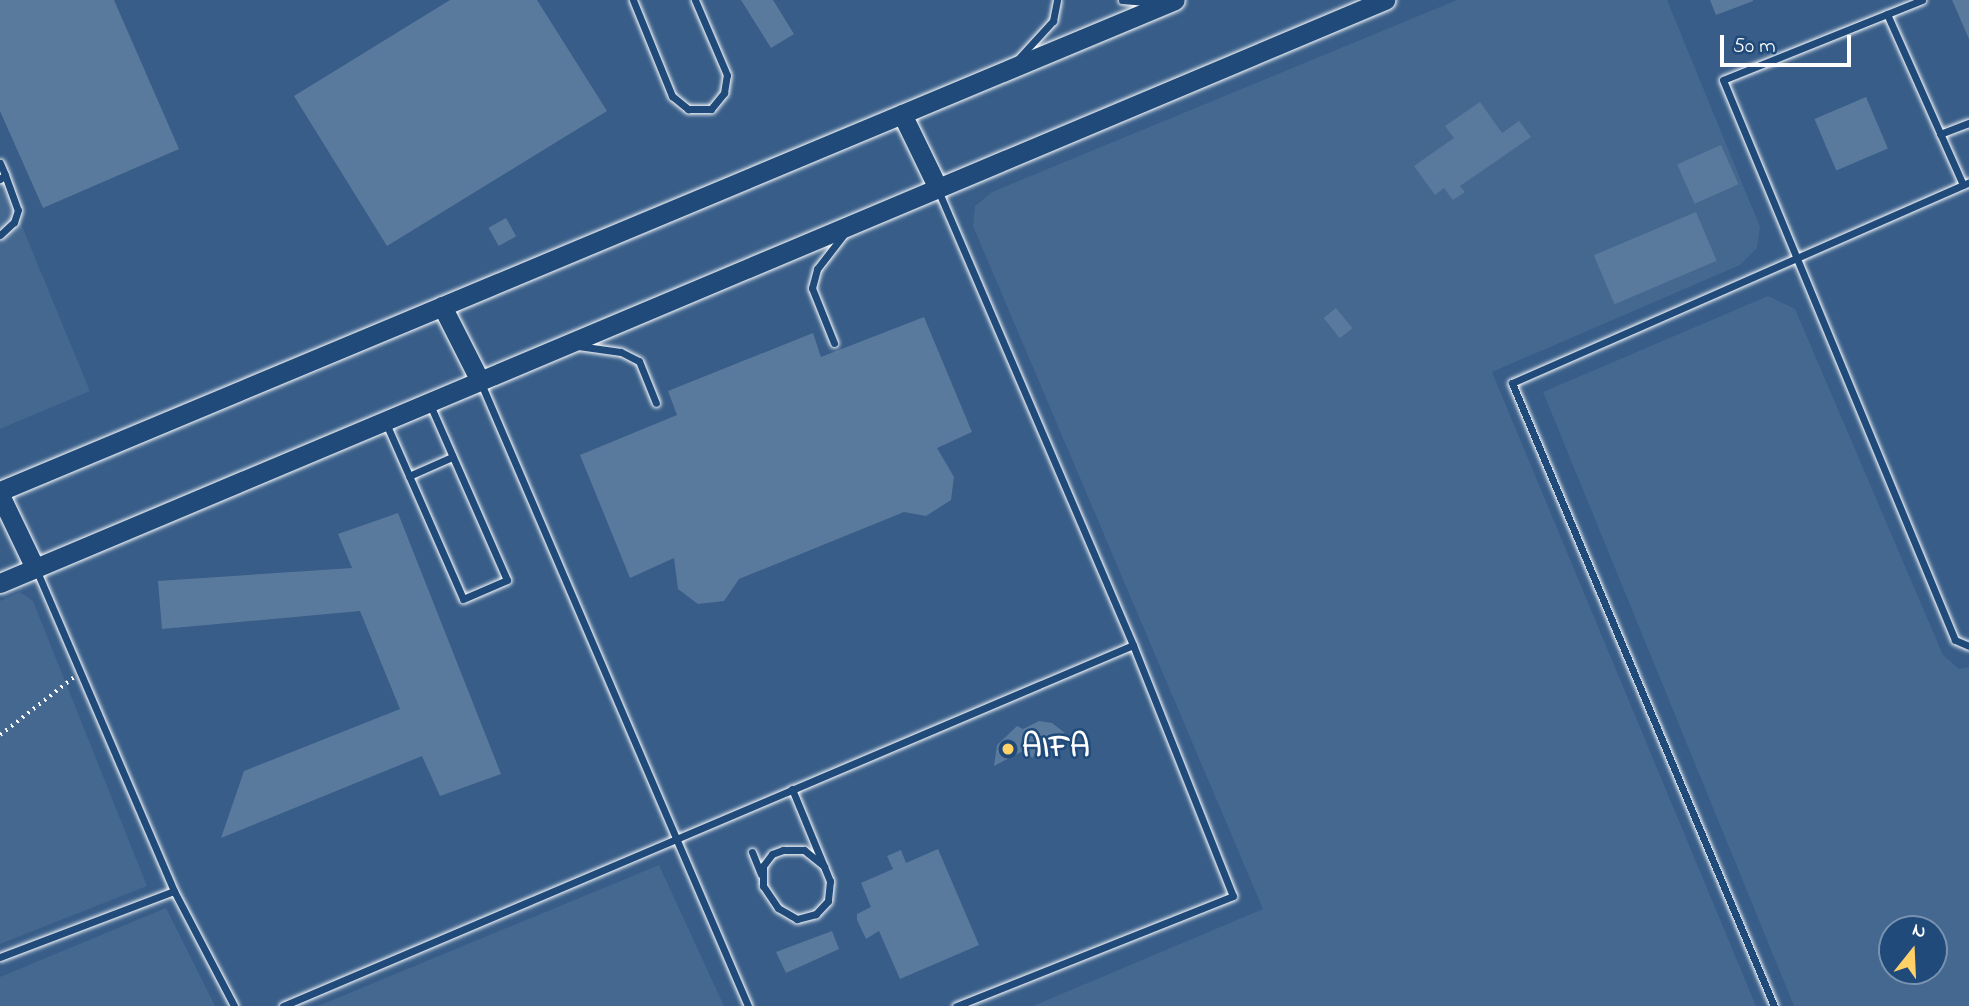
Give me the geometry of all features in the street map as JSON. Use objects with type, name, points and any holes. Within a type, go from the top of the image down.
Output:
[{"type":"street","points":[[0,583],[938,188],[1353,6],[1385,0]]},
{"type":"street","points":[[35,568],[0,493],[1171,2]]},
{"type":"street","points":[[902,114],[938,188]]},
{"type":"street","points":[[442,306],[480,381]]},
{"type":"lane","points":[[633,0],[672,96],[688,109],[711,109],[724,93],[727,75],[695,0]]},
{"type":"lane","points":[[1008,69],[1053,21],[1057,0]]},
{"type":"lane","points":[[1122,0],[1171,2]]},
{"type":"lane","points":[[1922,0],[1723,80],[1955,640],[1969,646]]},
{"type":"lane","points":[[1774,1006],[1512,383],[1966,184],[1940,134],[1887,14]]},
{"type":"lane","points":[[1940,134],[1969,123]]},
{"type":"lane","points":[[0,163],[3,177],[18,209],[14,222],[0,234]]},
{"type":"lane","points":[[938,188],[1133,645],[1233,896],[956,1006]]},
{"type":"lane","points":[[834,344],[812,288],[817,268],[852,224]]},
{"type":"lane","points":[[567,344],[621,352],[639,361],[656,403]]},
{"type":"lane","points":[[480,381],[748,1006]]},
{"type":"lane","points":[[385,421],[463,599],[507,580],[428,402]]},
{"type":"lane","points":[[409,476],[452,457]]},
{"type":"lane","points":[[35,568],[174,891],[234,1006]]},
{"type":"lane","points":[[283,1006],[1133,645]]},
{"type":"lane","points":[[752,852],[778,908],[797,919],[816,914],[828,901],[830,881],[792,789]]},
{"type":"lane","points":[[762,876],[772,854],[793,848],[804,850],[824,866]]},
{"type":"lane","points":[[0,957],[174,891]]},
{"type":"path","points":[[0,735],[58,685],[80,673]]},
{"type":"shaded area","points":[[0,0],[1969,0],[1969,1006],[0,1006]]},
{"type":"shaded area","points":[[1457,0],[1667,0],[1760,227],[1757,248],[1740,265],[1492,372],[1756,1006],[1033,1006],[1263,909],[973,226],[975,206],[992,192]]},
{"type":"shaded area","points":[[0,173],[90,391],[0,429]]},
{"type":"shaded area","points":[[1768,296],[1795,309],[1943,655],[1959,669],[1969,667],[1969,1006],[1794,1006],[1543,392]]},
{"type":"shaded area","points":[[20,592],[33,601],[147,886],[0,944],[0,601]]},
{"type":"shaded area","points":[[659,865],[724,1006],[318,1006]]},
{"type":"shaded area","points":[[166,908],[215,1006],[0,1006],[0,977]]},
{"type":"building","points":[[0,0],[114,0],[179,149],[43,208],[0,111]]},
{"type":"building","points":[[450,0],[537,0],[607,111],[387,246],[294,96]]},
{"type":"building","points":[[741,0],[773,0],[794,34],[771,48]]},
{"type":"building","points":[[1710,0],[1753,0],[1753,1],[1716,15]]},
{"type":"building","points":[[1952,0],[1969,0],[1969,39]]},
{"type":"building","points":[[1866,97],[1888,149],[1836,170],[1814,119]]},
{"type":"building","points":[[1480,102],[1502,133],[1519,121],[1531,137],[1460,186],[1465,192],[1453,200],[1444,188],[1435,195],[1414,166],[1454,138],[1445,126]]},
{"type":"building","points":[[1721,145],[1738,184],[1695,204],[1677,165]]},
{"type":"building","points":[[1696,212],[1717,261],[1615,304],[1594,255]]},
{"type":"building","points":[[506,218],[516,236],[499,246],[489,228]]},
{"type":"building","points":[[1336,308],[1352,328],[1340,338],[1324,318]]},
{"type":"building","points":[[924,317],[972,432],[937,448],[954,477],[951,500],[926,516],[904,512],[739,579],[724,601],[698,604],[678,589],[674,558],[630,578],[580,455],[677,415],[668,391],[813,333],[821,357]]},
{"type":"building","points":[[398,513],[501,774],[440,796],[422,756],[221,838],[244,771],[400,709],[360,611],[162,629],[158,581],[352,568],[338,534]]},
{"type":"building","name":"AIFA","points":[[1039,721],[1052,723],[1065,733],[1038,745],[1033,758],[1021,752],[994,766],[997,745],[1017,726],[1023,729]]},
{"type":"building","points":[[938,849],[979,945],[900,979],[879,931],[866,939],[857,920],[857,914],[871,907],[861,883],[893,869],[887,856],[901,850],[906,863]]},
{"type":"building","points":[[832,931],[839,949],[786,973],[776,952]]},
{"type":"place","name":"AIFA","points":[[1008,749]]}]
